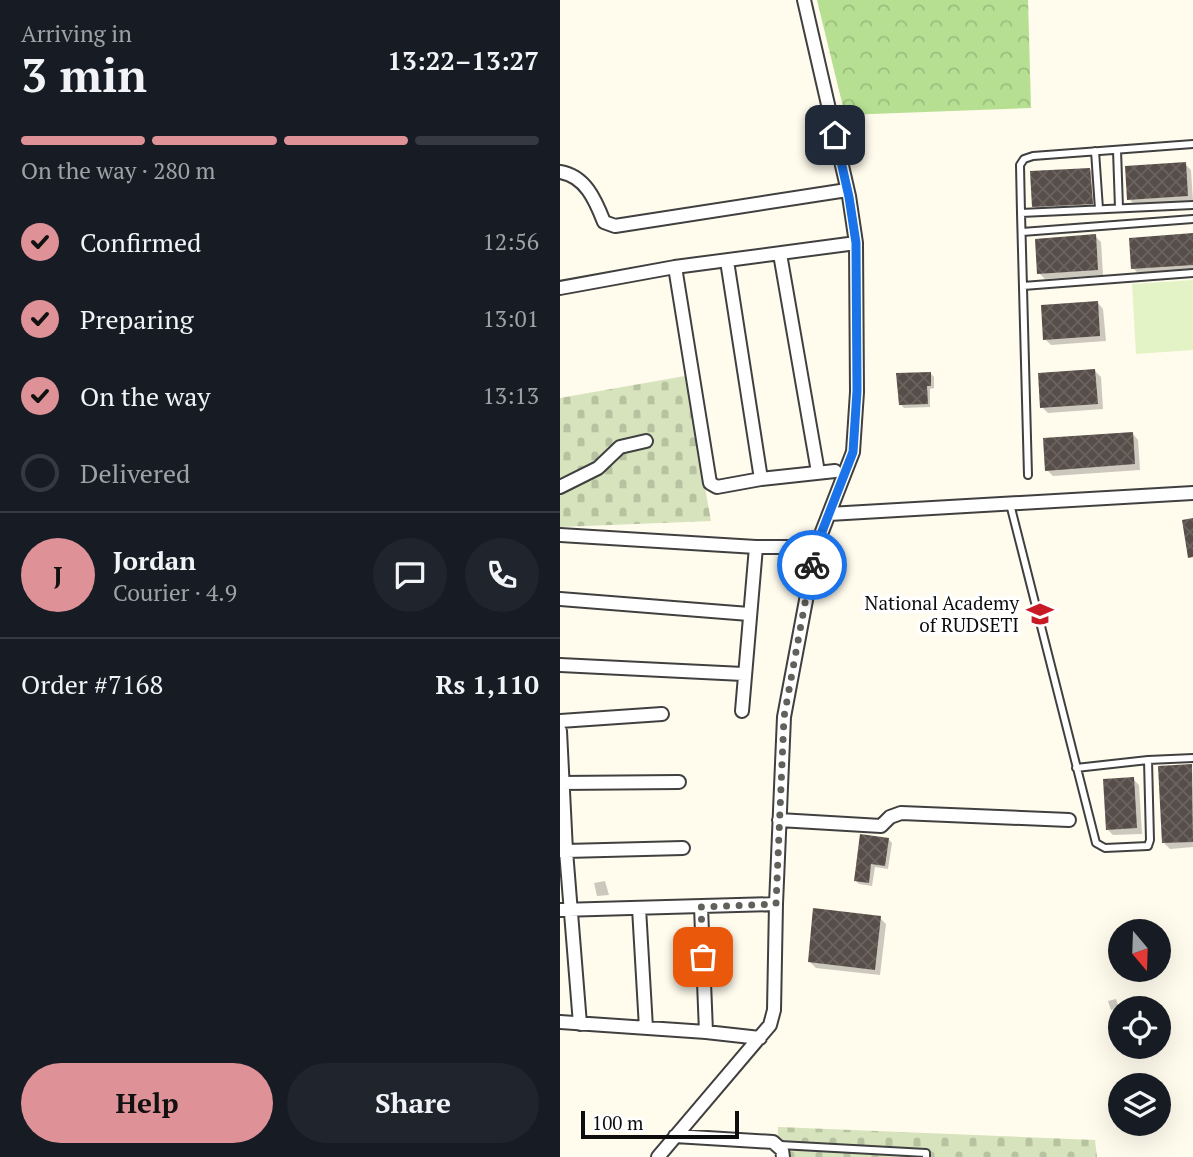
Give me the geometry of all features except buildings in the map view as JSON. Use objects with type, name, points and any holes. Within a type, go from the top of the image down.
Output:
[{"type":"street","points":[[658,1157],[770,1025],[774,1010],[784,717],[816,547],[853,452],[857,391],[856,243],[847,190],[804,0]]},
{"type":"street","points":[[560,172],[580,179],[604,222],[615,226],[847,190]]},
{"type":"street","points":[[560,288],[675,267],[856,243]]},
{"type":"street","points":[[780,254],[818,472]]},
{"type":"street","points":[[727,261],[761,479]]},
{"type":"street","points":[[675,267],[710,483],[718,487],[761,479],[835,471]]},
{"type":"street","points":[[560,487],[598,468],[620,447],[646,441]]},
{"type":"street","points":[[829,514],[1193,493]]},
{"type":"street","points":[[560,535],[756,547],[816,547]]},
{"type":"street","points":[[742,711],[743,674],[756,547]]},
{"type":"street","points":[[560,600],[749,614]]},
{"type":"street","points":[[560,665],[743,674]]},
{"type":"street","points":[[560,721],[662,714]]},
{"type":"street","points":[[560,731],[565,910],[580,1024]]},
{"type":"street","points":[[562,783],[679,782]]},
{"type":"street","points":[[779,820],[864,827],[881,826],[890,817],[901,813],[1069,820]]},
{"type":"street","points":[[563,851],[683,848]]},
{"type":"street","points":[[565,910],[776,904]]},
{"type":"street","points":[[701,907],[706,1032]]},
{"type":"street","points":[[639,908],[646,1028]]},
{"type":"street","points":[[560,1023],[760,1038]]},
{"type":"street","points":[[675,1136],[773,1142],[781,1151]]},
{"type":"lane","points":[[1028,475],[1020,166],[1024,159],[1033,156],[1193,144]]},
{"type":"lane","points":[[1117,150],[1119,208]]},
{"type":"lane","points":[[1096,151],[1099,209]]},
{"type":"lane","points":[[1021,213],[1193,205]]},
{"type":"lane","points":[[1022,232],[1193,219]]},
{"type":"lane","points":[[1023,286],[1193,273]]},
{"type":"lane","points":[[1010,504],[1096,843],[1105,848],[1148,846],[1148,760]]},
{"type":"lane","points":[[1076,768],[1193,758]]},
{"type":"lane","points":[[781,1151],[926,1153],[926,1157]]},
{"type":"green space","points":[[817,0],[1028,0],[1031,108],[845,115]]},
{"type":"green space","points":[[1193,280],[1193,350],[1136,354],[1132,284]]},
{"type":"green space","points":[[685,376],[711,521],[560,527],[560,398]]},
{"type":"green space","points":[[778,1127],[1095,1140],[1097,1157],[777,1157]]},
{"type":"way so far","points":[[703,957],[701,907],[776,904],[784,717],[812,565]]},
{"type":"place","name":"National Academy of RUDSETI","points":[[1040,614]]},
{"type":"route","points":[[812,565],[816,547],[853,452],[857,391],[856,243],[835,135]]}]
